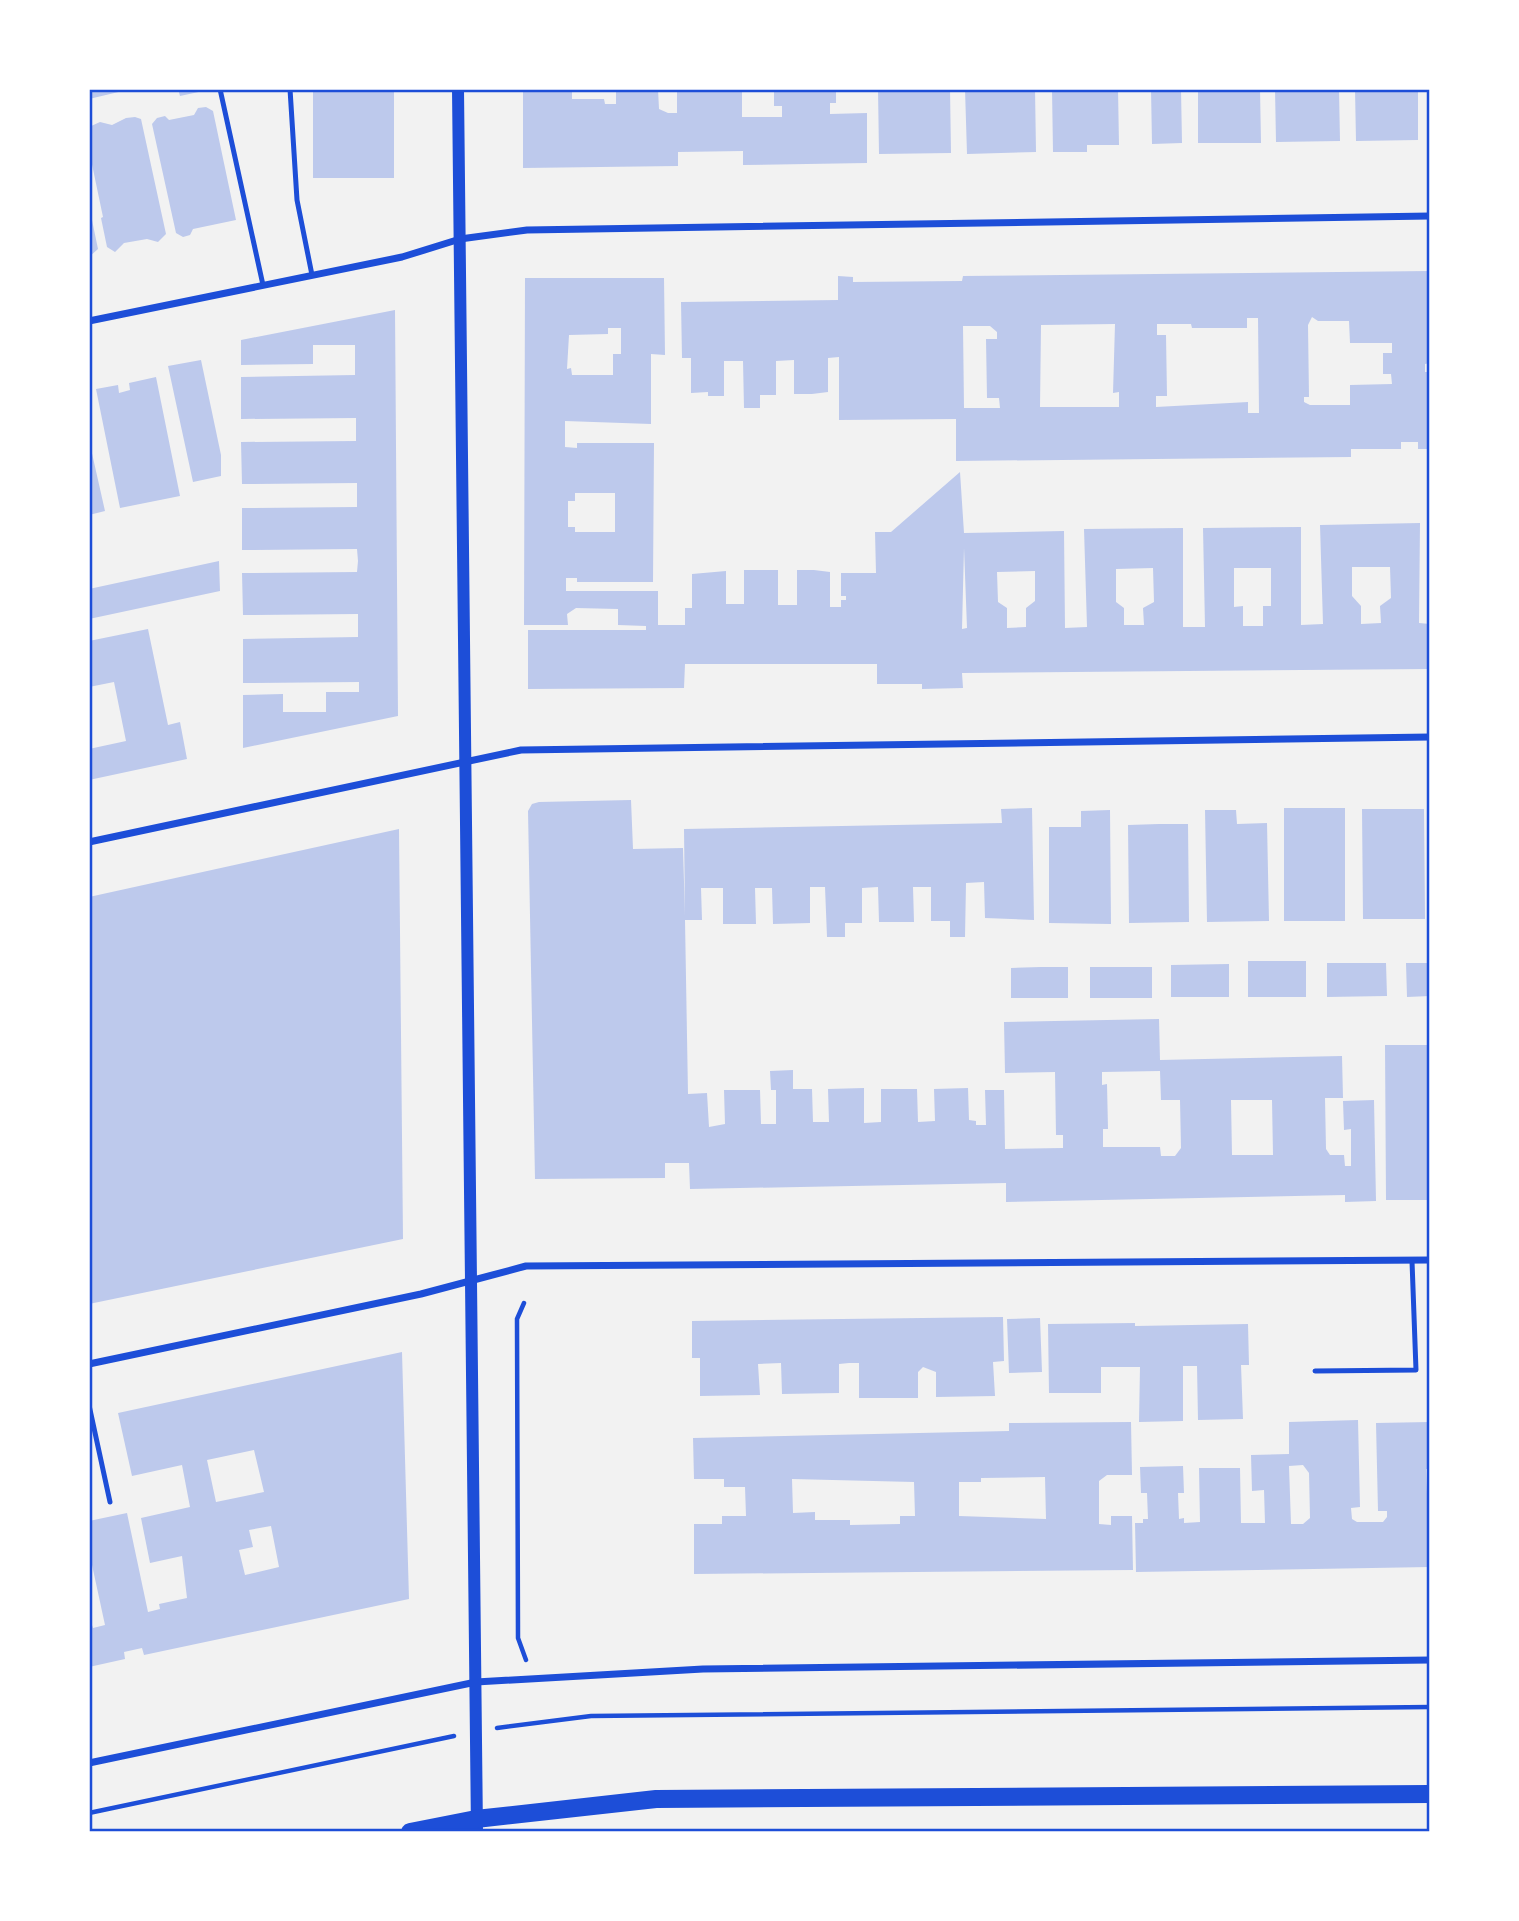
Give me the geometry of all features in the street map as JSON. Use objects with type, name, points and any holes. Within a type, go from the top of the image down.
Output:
[{"type":"main road","points":[[410,1832],[656,1799],[1430,1794]]},
{"type":"street","points":[[458,89],[477,1825]]},
{"type":"street","points":[[89,321],[402,257],[460,239],[527,230],[1430,216]]},
{"type":"street","points":[[89,842],[521,750],[1430,737]]},
{"type":"street","points":[[89,1364],[421,1294],[526,1266],[1430,1261]]},
{"type":"street","points":[[89,1763],[476,1682],[703,1669],[1430,1660]]},
{"type":"lane","points":[[220,89],[263,285]]},
{"type":"lane","points":[[290,89],[297,200],[312,275]]},
{"type":"lane","points":[[1315,1371],[1416,1370],[1412,1261]]},
{"type":"lane","points":[[89,1405],[110,1502]]},
{"type":"path","points":[[524,1303],[517,1319],[518,1638],[526,1660],[537,1661]]},
{"type":"path","points":[[523,1725],[591,1716],[1430,1707]]},
{"type":"path","points":[[89,1813],[439,1739]]},
{"type":"building","points":[[89,89],[127,89],[127,90],[89,99]]},
{"type":"building","points":[[178,89],[208,89],[208,90],[180,96]]},
{"type":"building","points":[[313,89],[394,89],[394,178],[313,178]]},
{"type":"building","points":[[523,89],[572,89],[572,99],[604,99],[605,104],[616,104],[616,89],[658,89],[659,109],[677,113],[677,89],[742,89],[742,117],[782,117],[782,106],[774,106],[774,89],[836,89],[836,103],[830,103],[830,114],[867,113],[867,163],[743,165],[743,151],[678,152],[678,166],[523,168]]},
{"type":"building","points":[[878,89],[950,89],[951,153],[879,154]]},
{"type":"building","points":[[965,89],[1035,89],[1036,152],[967,154]]},
{"type":"building","points":[[1052,89],[1118,89],[1119,145],[1087,145],[1087,152],[1053,152]]},
{"type":"building","points":[[1151,89],[1181,89],[1182,143],[1152,144]]},
{"type":"building","points":[[1198,89],[1260,89],[1261,143],[1198,143]]},
{"type":"building","points":[[1275,89],[1339,89],[1340,141],[1276,142]]},
{"type":"building","points":[[1355,89],[1418,89],[1418,140],[1356,141]]},
{"type":"building","points":[[206,107],[213,111],[236,220],[193,229],[190,235],[183,237],[176,233],[152,124],[157,118],[165,116],[169,120],[194,115],[198,108]]},
{"type":"building","points":[[135,117],[141,119],[166,234],[158,242],[147,239],[124,243],[115,252],[107,247],[89,150],[89,127],[100,122],[112,125]]},
{"type":"building","points":[[92,220],[98,249],[89,257],[89,221]]},
{"type":"building","points":[[1430,271],[1430,363],[1425,364],[1425,372],[1430,372],[1430,449],[1418,449],[1418,442],[1401,442],[1401,449],[1351,449],[1351,457],[956,461],[956,419],[839,420],[839,357],[828,358],[828,392],[794,394],[794,360],[776,361],[776,395],[760,395],[760,408],[744,408],[743,361],[724,361],[724,396],[708,396],[708,392],[691,393],[691,358],[682,358],[681,302],[838,300],[838,276],[853,277],[853,282],[962,281],[963,276]],"holes":[[[1312,317],[1318,321],[1349,321],[1350,343],[1392,343],[1392,353],[1383,353],[1383,374],[1391,374],[1392,384],[1350,385],[1350,405],[1310,405],[1304,402],[1304,397],[1309,397],[1308,325]],[[1247,318],[1258,318],[1259,413],[1248,413],[1248,402],[1156,407],[1156,396],[1167,396],[1166,335],[1157,335],[1157,324],[1191,324],[1192,328],[1247,328]],[[1115,324],[1113,393],[1119,392],[1119,407],[1040,407],[1041,325]],[[963,326],[990,326],[997,332],[997,339],[986,339],[987,398],[999,398],[1000,408],[964,408]]]},
{"type":"building","points":[[525,278],[664,278],[665,355],[651,354],[651,424],[565,421],[565,447],[577,448],[577,443],[654,443],[653,582],[577,582],[577,578],[566,578],[566,591],[658,591],[658,625],[685,625],[685,608],[692,608],[692,574],[726,571],[726,604],[744,604],[744,570],[778,570],[778,605],[797,605],[797,570],[814,570],[830,572],[830,607],[841,607],[841,600],[846,600],[846,596],[841,596],[841,573],[876,573],[875,532],[891,532],[960,472],[964,533],[1064,531],[1065,628],[1087,627],[1084,529],[1183,528],[1183,627],[1205,627],[1203,528],[1301,527],[1301,625],[1323,624],[1320,525],[1420,523],[1419,623],[1430,624],[1430,669],[962,673],[963,688],[922,689],[922,684],[877,684],[877,664],[685,664],[684,688],[528,689],[528,630],[646,630],[646,626],[618,625],[618,609],[576,608],[567,614],[568,625],[524,625]],"holes":[[[608,328],[621,328],[621,354],[613,354],[613,375],[572,375],[571,368],[567,369],[569,335],[608,334]],[[575,493],[615,493],[615,532],[575,532],[575,527],[568,527],[568,501],[575,501]],[[964,548],[967,628],[962,629]],[[1352,567],[1390,567],[1391,598],[1380,606],[1381,623],[1361,624],[1361,606],[1352,596]],[[1153,568],[1154,602],[1143,608],[1144,625],[1124,625],[1124,608],[1116,602],[1116,569]],[[1234,568],[1271,568],[1271,606],[1263,606],[1263,626],[1243,626],[1243,606],[1234,607]],[[1035,571],[1035,601],[1026,608],[1026,627],[1007,628],[1007,608],[998,602],[997,572]]]},
{"type":"building","points":[[395,310],[398,716],[243,748],[243,695],[283,694],[283,712],[326,712],[326,692],[359,692],[359,682],[243,683],[243,639],[358,637],[358,614],[243,615],[242,573],[357,572],[358,561],[357,549],[242,550],[242,508],[357,507],[357,483],[242,484],[241,442],[356,441],[356,418],[241,419],[241,377],[355,375],[355,345],[313,345],[313,364],[241,365],[241,340]]},
{"type":"building","points":[[201,360],[221,455],[221,476],[193,482],[168,366]]},
{"type":"building","points":[[156,377],[180,496],[120,508],[96,389],[118,385],[119,393],[130,390],[129,383]]},
{"type":"building","points":[[89,440],[105,511],[89,515]]},
{"type":"building","points":[[219,561],[220,591],[89,619],[89,589]]},
{"type":"building","points":[[148,629],[168,725],[180,722],[187,759],[89,780],[89,749],[126,741],[114,682],[89,687],[89,641]]},
{"type":"building","points":[[631,800],[633,849],[683,848],[685,916],[684,829],[1002,823],[1001,809],[1032,808],[1034,920],[985,918],[984,882],[966,883],[965,937],[950,937],[950,921],[931,921],[931,887],[913,887],[914,922],[879,922],[878,887],[862,888],[862,923],[845,923],[845,937],[827,937],[825,887],[810,887],[810,923],[773,924],[772,888],[755,888],[756,924],[723,924],[723,888],[701,888],[702,920],[685,920],[688,1094],[707,1093],[709,1127],[725,1124],[724,1090],[760,1090],[761,1124],[776,1124],[776,1090],[771,1090],[770,1071],[793,1070],[793,1089],[812,1089],[813,1122],[829,1122],[828,1089],[864,1088],[864,1123],[881,1122],[881,1089],[917,1089],[918,1122],[935,1121],[934,1089],[968,1088],[969,1120],[976,1121],[976,1125],[986,1125],[985,1090],[1004,1090],[1005,1149],[1063,1148],[1063,1135],[1056,1135],[1055,1072],[1005,1073],[1004,1022],[1159,1019],[1160,1060],[1342,1056],[1343,1098],[1325,1098],[1326,1149],[1330,1155],[1344,1155],[1345,1166],[1351,1166],[1351,1129],[1344,1130],[1343,1101],[1374,1100],[1376,1201],[1345,1202],[1345,1195],[1006,1202],[1006,1183],[690,1189],[689,1163],[665,1163],[665,1178],[535,1179],[528,811],[532,804]],"holes":[[[1160,1071],[1161,1100],[1180,1100],[1181,1148],[1175,1156],[1161,1156],[1160,1147],[1103,1147],[1103,1129],[1108,1129],[1107,1084],[1102,1085],[1102,1072]],[[1231,1100],[1272,1100],[1273,1155],[1232,1155]]]},
{"type":"building","points":[[1284,808],[1345,808],[1345,921],[1284,921]]},
{"type":"building","points":[[1362,809],[1424,809],[1425,919],[1363,919]]},
{"type":"building","points":[[1110,810],[1111,924],[1049,923],[1049,827],[1081,827],[1081,811]]},
{"type":"building","points":[[1205,810],[1236,810],[1237,824],[1267,823],[1269,921],[1207,922]]},
{"type":"building","points":[[1188,824],[1189,922],[1129,923],[1128,825]]},
{"type":"building","points":[[399,829],[403,1239],[89,1304],[89,897]]},
{"type":"building","points":[[1248,961],[1306,961],[1306,997],[1248,997]]},
{"type":"building","points":[[1327,963],[1386,963],[1387,996],[1327,997]]},
{"type":"building","points":[[1406,963],[1430,963],[1430,996],[1407,997]]},
{"type":"building","points":[[1229,964],[1229,997],[1171,997],[1171,965]]},
{"type":"building","points":[[1068,967],[1068,998],[1011,998],[1011,968]]},
{"type":"building","points":[[1090,967],[1152,967],[1152,998],[1090,998]]},
{"type":"building","points":[[1385,1045],[1430,1045],[1430,1200],[1386,1200]]},
{"type":"building","points":[[1003,1317],[1004,1361],[993,1362],[995,1396],[936,1397],[936,1372],[923,1367],[918,1372],[918,1398],[859,1398],[859,1363],[839,1364],[839,1393],[782,1394],[781,1363],[758,1364],[760,1395],[700,1396],[700,1358],[692,1358],[692,1321]]},
{"type":"building","points":[[1040,1318],[1042,1372],[1009,1373],[1007,1319]]},
{"type":"building","points":[[1135,1323],[1135,1326],[1248,1324],[1249,1365],[1241,1365],[1243,1419],[1198,1420],[1197,1366],[1183,1366],[1183,1421],[1139,1422],[1140,1367],[1101,1367],[1101,1393],[1049,1393],[1048,1324]]},
{"type":"building","points":[[402,1352],[409,1599],[144,1655],[142,1648],[124,1652],[125,1659],[89,1667],[89,1616],[93,1628],[105,1625],[89,1551],[89,1521],[127,1513],[148,1612],[160,1609],[159,1604],[187,1598],[182,1556],[150,1563],[141,1518],[190,1507],[182,1465],[132,1476],[118,1413]],"holes":[[[254,1450],[264,1492],[216,1502],[207,1460]],[[271,1526],[279,1567],[245,1575],[239,1550],[253,1547],[249,1530]]]},
{"type":"building","points":[[1358,1420],[1360,1507],[1351,1508],[1352,1519],[1357,1522],[1383,1522],[1387,1511],[1378,1511],[1376,1423],[1430,1422],[1430,1469],[1426,1469],[1430,1567],[1136,1572],[1135,1523],[1143,1523],[1143,1519],[1148,1519],[1147,1493],[1141,1493],[1140,1467],[1183,1466],[1184,1493],[1178,1493],[1179,1519],[1184,1518],[1184,1523],[1200,1522],[1199,1468],[1240,1468],[1241,1523],[1265,1523],[1264,1490],[1252,1491],[1251,1455],[1289,1454],[1289,1422]],"holes":[[[1303,1465],[1309,1473],[1310,1518],[1303,1524],[1291,1524],[1289,1466]]]},
{"type":"building","points":[[1131,1422],[1132,1475],[1107,1475],[1099,1481],[1099,1524],[1111,1525],[1111,1516],[1132,1516],[1133,1570],[694,1574],[694,1524],[722,1524],[722,1516],[746,1516],[745,1487],[724,1487],[724,1479],[694,1479],[693,1438],[1009,1431],[1009,1423]],"holes":[[[1045,1477],[1046,1519],[959,1516],[959,1482],[981,1482],[981,1478]],[[792,1479],[914,1482],[915,1516],[900,1516],[900,1524],[850,1525],[850,1520],[815,1520],[815,1512],[793,1513]]]}]
